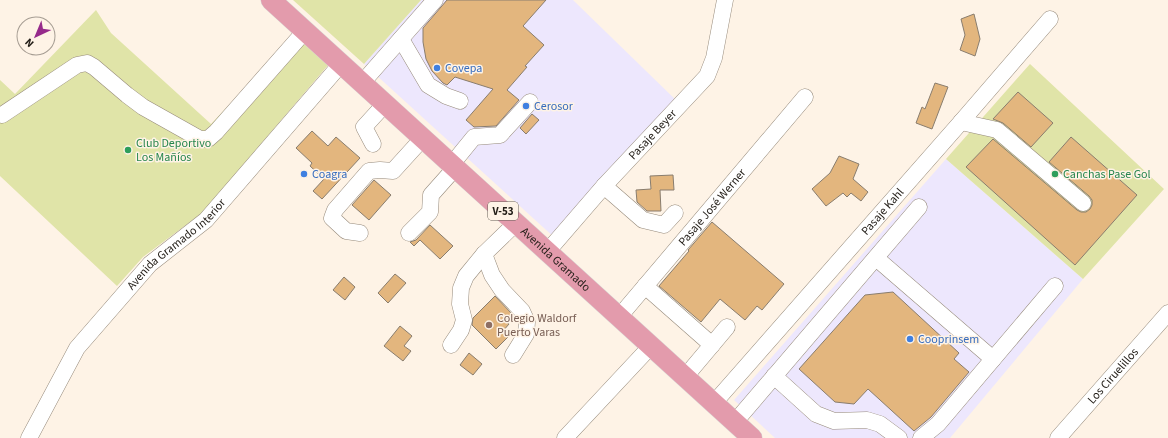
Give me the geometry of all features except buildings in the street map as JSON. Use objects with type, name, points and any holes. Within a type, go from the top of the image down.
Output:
[{"type":"main road","name":"Avenida Gramado","points":[[271,0],[752,438]]},
{"type":"street","points":[[362,83],[435,0]]},
{"type":"street","name":"Pasaje Beyer","points":[[547,252],[604,186],[707,76],[714,58],[725,0]]},
{"type":"street","name":"Pasaje Kahl","points":[[714,403],[1050,19]]},
{"type":"street","points":[[2,115],[77,65],[87,63],[143,107],[200,139],[208,139],[216,132],[305,31]]},
{"type":"street","points":[[400,39],[428,85],[446,96],[460,100]]},
{"type":"street","name":"Avenida Gramado Interior","points":[[30,438],[77,348],[150,264],[206,220],[341,64]]},
{"type":"street","name":"Pasaje José Werner","points":[[619,317],[806,97]]},
{"type":"street","points":[[409,233],[430,212],[431,195],[454,166],[474,137],[500,135],[530,102]]},
{"type":"street","points":[[373,144],[364,127],[385,104]]},
{"type":"street","points":[[961,122],[997,130],[1083,203]]},
{"type":"street","points":[[360,233],[346,231],[339,225],[332,218],[334,210],[368,171],[393,171],[423,138]]},
{"type":"street","points":[[604,186],[643,220],[664,225],[675,213]]},
{"type":"street","points":[[735,422],[920,207]]},
{"type":"street","points":[[451,345],[461,330],[464,320],[460,304],[460,288],[466,276],[484,254],[516,223]]},
{"type":"street","points":[[484,254],[492,275],[502,290],[522,310],[527,322],[526,334],[513,355]]},
{"type":"street","points":[[876,258],[993,359]]},
{"type":"street","points":[[645,286],[712,345]]},
{"type":"street","points":[[921,438],[938,424],[1055,286]]},
{"type":"street","name":"Los Ciruelillos","points":[[1058,438],[1168,313]]},
{"type":"street","points":[[685,377],[727,327]]},
{"type":"street","points":[[565,438],[651,346]]},
{"type":"street","points":[[774,376],[816,414],[834,421],[867,420],[880,424],[899,438]]},
{"type":"shaded area","points":[[421,0],[573,0],[680,104],[556,239],[364,64]]},
{"type":"shaded area","name":"Cooprinsem","points":[[946,159],[1083,279],[950,438],[775,438],[734,400]]},
{"type":"green space","points":[[293,0],[421,0],[364,64]]},
{"type":"green space","name":"Club Deportivo Los Mañíos","points":[[96,10],[111,33],[211,124],[295,35],[329,64],[202,213],[143,257],[117,286],[0,176],[0,80],[15,94],[52,56],[56,56],[56,51]]},
{"type":"green space","name":"Canchas Pase Gol","points":[[1030,64],[1164,189],[1083,279],[946,159]]},
{"type":"place","name":"Covepa","points":[[437,68]]},
{"type":"place","name":"Cerosor","points":[[526,106]]},
{"type":"place","name":"Club Deportivo Los Mañíos","points":[[128,150]]},
{"type":"place","name":"Coagra","points":[[304,174]]},
{"type":"place","name":"Canchas Pase Gol","points":[[1055,174]]},
{"type":"place","name":"Colegio Waldorf Puerto Varas","points":[[489,325]]},
{"type":"place","name":"Cooprinsem","points":[[910,339]]}]
